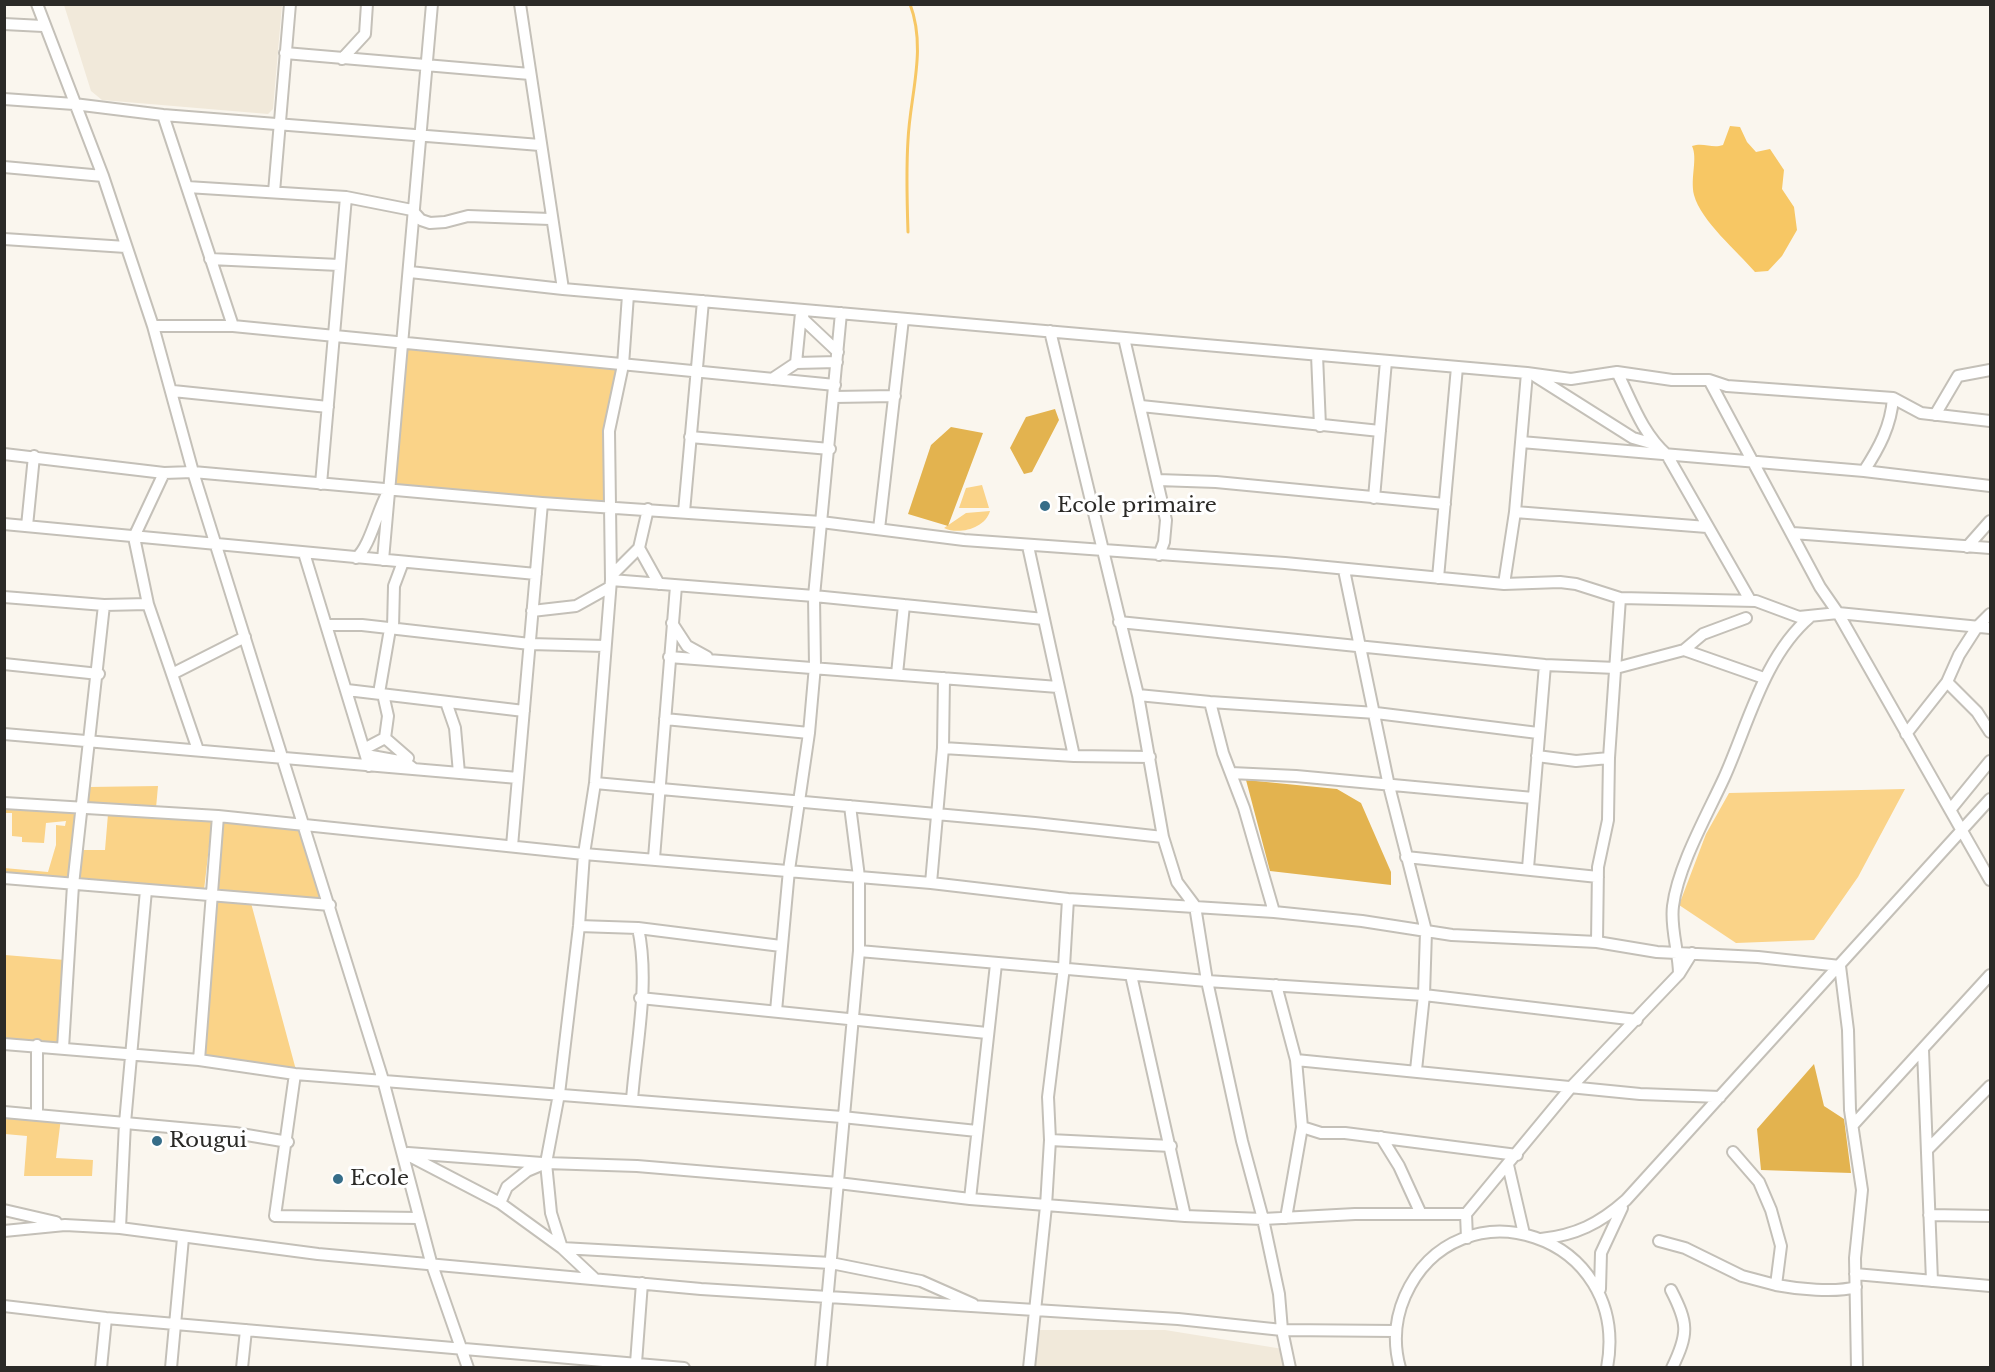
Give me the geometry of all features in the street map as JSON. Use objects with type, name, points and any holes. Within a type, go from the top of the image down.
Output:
[{"type":"street","points":[[37,4],[43,26],[103,176],[153,326],[173,391],[193,472],[383,1080],[431,1262],[468,1368]]},
{"type":"street","points":[[274,192],[290,4]]},
{"type":"street","points":[[342,58],[365,34],[367,4]]},
{"type":"street","points":[[383,560],[410,272],[412,210],[432,4]]},
{"type":"street","points":[[520,4],[562,289]]},
{"type":"street","points":[[4,24],[43,26]]},
{"type":"street","points":[[285,53],[530,74]]},
{"type":"street","points":[[4,99],[74,104],[163,116],[540,145]]},
{"type":"street","points":[[163,116],[233,326]]},
{"type":"street","points":[[4,167],[103,176]]},
{"type":"street","points":[[187,187],[346,197],[412,210],[421,220],[430,223],[468,216],[550,219]]},
{"type":"street","points":[[321,484],[346,197]]},
{"type":"street","points":[[4,238],[126,247]]},
{"type":"street","points":[[210,259],[339,265]]},
{"type":"street","points":[[410,272],[562,289],[1529,373],[1571,379],[1617,372],[1672,380],[1709,380],[1727,386],[1893,398],[1921,413],[1990,421]]},
{"type":"street","points":[[562,1248],[551,1213],[546,1163],[559,1094],[579,926],[584,854],[594,783],[611,581],[612,506],[609,431],[622,365],[628,295]]},
{"type":"street","points":[[684,512],[703,301]]},
{"type":"street","points":[[801,310],[804,320],[838,357]]},
{"type":"street","points":[[796,363],[801,310]]},
{"type":"street","points":[[776,1011],[789,870],[809,733],[815,666],[814,596],[820,522],[830,449],[841,313]]},
{"type":"street","points":[[879,529],[903,319]]},
{"type":"street","points":[[153,326],[233,326],[835,385]]},
{"type":"street","points":[[1050,331],[1138,695],[1163,837],[1176,882],[1195,906],[1207,981],[1281,1304],[1282,1330],[1290,1368]]},
{"type":"street","points":[[1124,338],[1166,520],[1164,542],[1159,555]]},
{"type":"street","points":[[1317,355],[1320,426]]},
{"type":"street","points":[[772,379],[796,363],[838,357]]},
{"type":"street","points":[[1374,498],[1386,361]]},
{"type":"street","points":[[1437,578],[1457,367]]},
{"type":"street","points":[[1935,415],[1958,376],[1990,370]]},
{"type":"street","points":[[1617,372],[1640,422],[1654,444],[1667,455],[1750,600]]},
{"type":"street","points":[[1504,584],[1515,512],[1529,373]]},
{"type":"street","points":[[1529,373],[1633,438],[1654,444]]},
{"type":"street","points":[[1709,380],[1820,587],[1838,613],[1990,880]]},
{"type":"street","points":[[1722,402],[1727,386]]},
{"type":"street","points":[[173,391],[328,407]]},
{"type":"street","points":[[834,397],[895,396]]},
{"type":"street","points":[[1864,471],[1888,426],[1893,398]]},
{"type":"street","points":[[1141,406],[1380,431]]},
{"type":"street","points":[[690,438],[830,449]]},
{"type":"street","points":[[1521,442],[1864,471],[1990,486]]},
{"type":"street","points":[[4,454],[164,473],[193,472],[542,503],[820,522],[1028,546],[1504,584],[1560,582],[1576,584],[1620,598],[1750,600],[1781,612],[1810,617],[1838,613],[1990,628]]},
{"type":"street","points":[[27,526],[34,456]]},
{"type":"street","points":[[164,473],[134,537],[148,604],[198,750]]},
{"type":"street","points":[[1158,480],[1216,482],[1445,504]]},
{"type":"street","points":[[356,558],[363,552],[377,511],[389,490]]},
{"type":"street","points":[[512,846],[542,503]]},
{"type":"street","points":[[532,611],[576,606],[611,581],[639,548],[648,509]]},
{"type":"street","points":[[1515,512],[1707,527]]},
{"type":"street","points":[[1967,547],[1990,521]]},
{"type":"street","points":[[4,524],[216,546],[536,574]]},
{"type":"street","points":[[1793,533],[1990,548]]},
{"type":"street","points":[[1028,546],[1074,756]]},
{"type":"street","points":[[639,548],[659,584]]},
{"type":"street","points":[[304,553],[367,756]]},
{"type":"street","points":[[367,756],[385,738],[388,716],[381,694],[392,628],[394,586],[403,562]]},
{"type":"street","points":[[1344,570],[1362,645],[1389,786],[1426,931],[1424,995],[1416,1070]]},
{"type":"street","points":[[611,581],[814,596],[1044,619]]},
{"type":"street","points":[[654,858],[675,586]]},
{"type":"street","points":[[4,597],[104,605],[148,604]]},
{"type":"street","points":[[1597,942],[1599,854],[1608,820],[1620,598]]},
{"type":"street","points":[[63,1048],[73,885],[99,674],[104,605]]},
{"type":"street","points":[[897,674],[904,605]]},
{"type":"street","points":[[1906,734],[1947,682],[1959,655],[1977,627],[1990,614]]},
{"type":"street","points":[[1679,974],[1679,953],[1672,907],[1696,837],[1773,667],[1797,629],[1810,617]]},
{"type":"street","points":[[1119,622],[1545,665],[1616,668],[1684,650],[1703,634],[1746,618]]},
{"type":"street","points":[[672,623],[687,646],[714,660]]},
{"type":"street","points":[[326,625],[362,625],[530,644],[604,646]]},
{"type":"street","points":[[172,674],[245,637]]},
{"type":"street","points":[[1684,650],[1761,677]]},
{"type":"street","points":[[669,657],[815,666],[1058,687]]},
{"type":"street","points":[[4,664],[99,674]]},
{"type":"street","points":[[1528,868],[1545,665]]},
{"type":"street","points":[[931,883],[943,748],[944,678]]},
{"type":"street","points":[[1947,682],[1977,712],[1990,732]]},
{"type":"street","points":[[347,690],[524,711]]},
{"type":"street","points":[[1138,695],[1376,713],[1538,733]]},
{"type":"street","points":[[446,702],[455,728],[459,773]]},
{"type":"street","points":[[1210,702],[1274,912]]},
{"type":"street","points":[[664,719],[809,733]]},
{"type":"street","points":[[663,736],[696,722]]},
{"type":"street","points":[[4,734],[281,758],[367,756],[409,766],[518,778]]},
{"type":"street","points":[[385,738],[408,758],[409,766]]},
{"type":"street","points":[[943,748],[1074,756],[1150,757]]},
{"type":"street","points":[[1537,756],[1576,761],[1610,758]]},
{"type":"street","points":[[1950,810],[1990,761]]},
{"type":"street","points":[[1231,773],[1296,776],[1533,798]]},
{"type":"street","points":[[594,783],[1163,837]]},
{"type":"street","points":[[1540,1239],[1582,1231],[1596,1224],[1626,1200],[1990,799]]},
{"type":"street","points":[[4,803],[218,816],[584,854],[654,858],[931,883],[1068,899],[1274,912],[1362,921],[1426,931],[1597,942],[1679,953],[1840,966]]},
{"type":"street","points":[[821,1368],[842,1117],[859,951],[859,877],[850,806]]},
{"type":"street","points":[[199,1060],[210,895],[218,816]]},
{"type":"street","points":[[1406,857],[1598,877]]},
{"type":"street","points":[[5,882],[146,890],[330,905]]},
{"type":"street","points":[[120,1228],[125,1123],[146,890]]},
{"type":"street","points":[[1029,1368],[1033,1312],[1046,1206],[1050,1140],[1048,1097],[1064,967],[1068,899]]},
{"type":"street","points":[[579,926],[638,928],[781,945]]},
{"type":"street","points":[[632,1100],[642,951],[638,928]]},
{"type":"street","points":[[859,951],[1207,981],[1424,995],[1637,1020]]},
{"type":"street","points":[[1467,1238],[1466,1214],[1572,1086],[1679,974],[1692,953]]},
{"type":"street","points":[[970,1199],[996,964]]},
{"type":"street","points":[[1840,966],[1848,1030],[1850,1110],[1862,1190],[1855,1274],[1857,1368]]},
{"type":"street","points":[[1131,975],[1185,1216]]},
{"type":"street","points":[[1854,1125],[1990,975]]},
{"type":"street","points":[[1276,985],[1296,1059],[1302,1126],[1286,1218]]},
{"type":"street","points":[[640,999],[987,1033]]},
{"type":"street","points":[[4,1044],[132,1053],[295,1074],[842,1117],[977,1131]]},
{"type":"street","points":[[37,1046],[37,1114]]},
{"type":"street","points":[[1923,1050],[1932,1281]]},
{"type":"street","points":[[1296,1059],[1640,1094],[1720,1096]]},
{"type":"street","points":[[295,1074],[288,1142],[275,1216],[418,1218]]},
{"type":"street","points":[[1927,1150],[1990,1086]]},
{"type":"street","points":[[4,1112],[235,1132],[288,1142]]},
{"type":"street","points":[[1302,1126],[1321,1133],[1381,1137],[1517,1155]]},
{"type":"street","points":[[1381,1137],[1399,1166],[1421,1214]]},
{"type":"street","points":[[1050,1140],[1171,1146]]},
{"type":"street","points":[[1733,1152],[1758,1182],[1771,1210],[1780,1246],[1776,1285]]},
{"type":"street","points":[[404,1153],[546,1163],[628,1165],[837,1183],[1046,1206],[1185,1216],[1263,1219],[1466,1214]]},
{"type":"street","points":[[404,1153],[500,1203],[562,1248],[594,1278]]},
{"type":"street","points":[[500,1203],[507,1186],[527,1171],[546,1163]]},
{"type":"street","points":[[1508,1165],[1524,1234]]},
{"type":"street","points":[[1607,1368],[1610,1330],[1600,1293],[1600,1253],[1626,1200]]},
{"type":"street","points":[[4,1210],[65,1225]]},
{"type":"street","points":[[1929,1215],[1990,1216]]},
{"type":"street","points":[[4,1231],[65,1225],[120,1228],[318,1254],[431,1262],[642,1283],[1033,1312],[1178,1319],[1282,1330],[1395,1331]]},
{"type":"street","points":[[1400,1368],[1395,1331],[1400,1307],[1410,1285],[1425,1266],[1452,1245],[1467,1238],[1489,1233],[1524,1234],[1557,1246],[1580,1265],[1600,1293]]},
{"type":"street","points":[[171,1368],[177,1324],[183,1238]]},
{"type":"street","points":[[1659,1241],[1685,1248],[1742,1276],[1776,1285],[1841,1290],[1856,1287]]},
{"type":"street","points":[[562,1248],[831,1263],[921,1281],[980,1308]]},
{"type":"street","points":[[1855,1274],[1990,1286]]},
{"type":"street","points":[[636,1363],[642,1283]]},
{"type":"street","points":[[1671,1290],[1684,1315],[1686,1328],[1672,1368]]},
{"type":"street","points":[[4,1306],[106,1318],[684,1368]]},
{"type":"street","points":[[101,1368],[106,1318]]},
{"type":"street","points":[[242,1368],[246,1330]]},
{"type":"street","points":[[555,1356],[559,1368]]},
{"type":"shaded area","points":[[64,5],[282,5],[273,109],[268,114],[102,100],[91,91]]},
{"type":"shaded area","points":[[1730,126],[1740,127],[1747,142],[1756,152],[1770,149],[1784,170],[1782,189],[1794,207],[1797,230],[1782,256],[1768,271],[1755,272],[1704,215],[1694,195],[1692,146],[1723,145]]},
{"type":"shaded area","points":[[406,348],[618,368],[608,503],[392,487]]},
{"type":"shaded area","points":[[1055,409],[1059,420],[1032,472],[1024,474],[1010,448],[1026,417]]},
{"type":"shaded area","points":[[951,427],[983,433],[948,526],[908,514],[931,445]]},
{"type":"shaded area","points":[[982,485],[989,508],[959,508],[966,488]]},
{"type":"shaded area","points":[[990,511],[983,522],[970,529],[956,531],[944,528],[966,513]]},
{"type":"shaded area","points":[[1246,780],[1337,789],[1361,803],[1391,872],[1391,885],[1270,871]]},
{"type":"shaded area","points":[[158,786],[156,808],[87,807],[89,787]]},
{"type":"shaded area","points":[[1905,789],[1858,877],[1814,940],[1736,943],[1679,905],[1706,834],[1729,793]]},
{"type":"shaded area","points":[[5,805],[81,811],[72,883],[5,876],[4,868],[48,872],[56,845],[56,825],[65,826],[66,821],[46,823],[44,843],[22,842],[22,837],[12,836],[12,813],[5,813]]},
{"type":"shaded area","points":[[108,814],[212,821],[204,890],[78,880],[82,850],[105,850]]},
{"type":"shaded area","points":[[220,820],[299,830],[324,901],[213,892]]},
{"type":"shaded area","points":[[212,900],[251,903],[296,1070],[202,1057]]},
{"type":"shaded area","points":[[5,955],[65,960],[60,1043],[5,1040]]},
{"type":"shaded area","points":[[1814,1064],[1824,1106],[1844,1119],[1851,1173],[1761,1170],[1757,1129]]},
{"type":"shaded area","points":[[5,1113],[61,1118],[56,1158],[93,1160],[92,1176],[24,1176],[27,1136],[5,1134]]},
{"type":"shaded area","points":[[1038,1330],[1165,1330],[1283,1349],[1288,1368],[1035,1368]]},
{"type":"waterway","points":[[908,232],[907,152],[917,55],[915,21],[910,4]]},
{"type":"place","name":"Ecole primaire","points":[[1045,506]]},
{"type":"place","name":"Rougui","points":[[157,1141]]},
{"type":"place","name":"Ecole","points":[[338,1179]]}]
